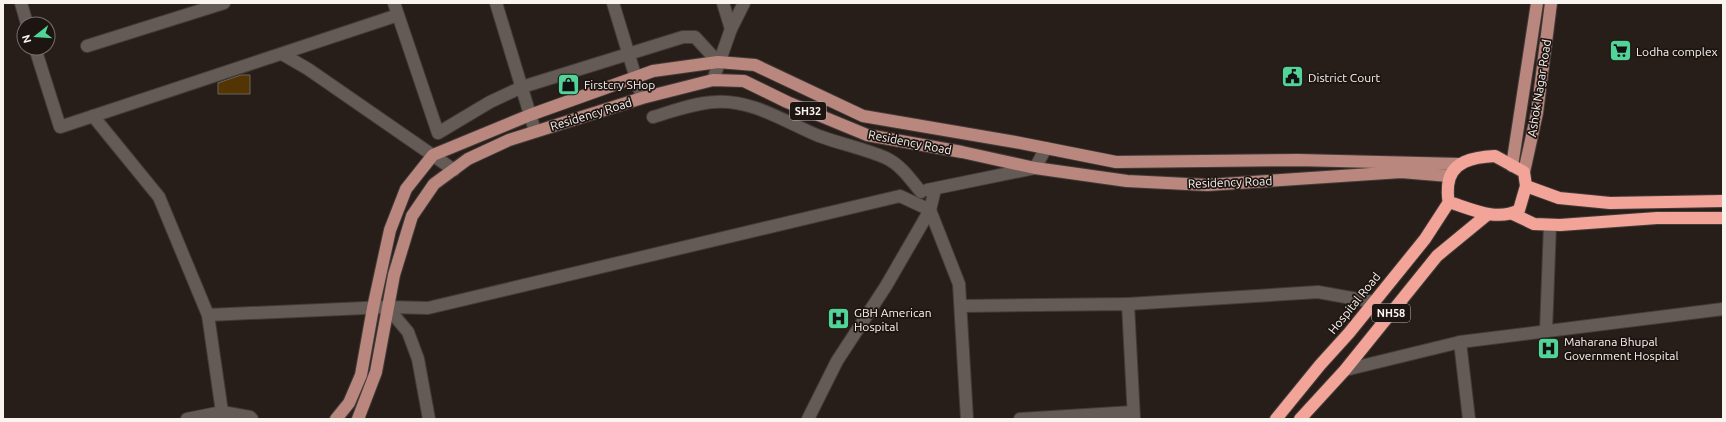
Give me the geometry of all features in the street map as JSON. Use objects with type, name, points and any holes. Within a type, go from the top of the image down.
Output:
[{"type":"highway","points":[[1513,214],[1519,210],[1526,186],[1524,172],[1495,156],[1476,157],[1460,164],[1449,176],[1448,198],[1450,202],[1488,214],[1513,214],[1534,224],[1550,225],[1657,218],[1723,218]]},
{"type":"highway","points":[[1526,186],[1559,198],[1610,203],[1723,200]]},
{"type":"highway","name":"Hospital Road","points":[[1276,419],[1425,239],[1450,202]]},
{"type":"highway","name":"NH58","points":[[1300,419],[1345,370],[1437,256],[1488,214]]},
{"type":"main road","points":[[1512,166],[1537,3]]},
{"type":"main road","name":"Ashok Nagar Road","points":[[1524,172],[1537,113],[1551,3]]},
{"type":"main road","points":[[336,419],[349,403],[360,375],[390,230],[406,189],[433,155],[530,115],[653,71],[718,62],[755,65],[863,116],[1046,148],[1116,162],[1298,160],[1460,164]]},
{"type":"main road","name":"Residency Road","points":[[358,419],[376,372],[394,276],[412,216],[434,184],[468,159],[509,140],[642,98],[712,80],[744,81],[787,102],[867,135],[962,152],[1035,168],[1127,181],[1207,185],[1401,172],[1449,176]]},
{"type":"street","points":[[20,3],[24,16]]},
{"type":"street","points":[[87,46],[204,6],[224,3]]},
{"type":"street","points":[[394,3],[438,132],[490,102],[522,87],[683,37],[695,37],[718,62]]},
{"type":"street","points":[[496,3],[535,132]]},
{"type":"street","points":[[613,3],[642,98]]},
{"type":"street","points":[[724,3],[731,29]]},
{"type":"street","points":[[712,80],[731,29],[744,3]]},
{"type":"street","points":[[38,56],[60,127],[398,15]]},
{"type":"street","points":[[282,54],[308,69],[454,170]]},
{"type":"street","points":[[653,117],[696,105],[716,102],[740,105],[762,111],[819,136],[886,159],[901,168],[921,192]]},
{"type":"street","points":[[93,116],[159,197],[208,315],[222,412]]},
{"type":"street","points":[[208,315],[387,307],[428,308],[900,196],[1035,168],[1046,148]]},
{"type":"street","points":[[808,419],[837,361],[886,286],[930,210],[935,189]]},
{"type":"street","points":[[900,196],[930,210],[959,284],[967,419]]},
{"type":"street","points":[[1546,331],[1550,225]]},
{"type":"street","points":[[960,306],[1128,304],[1318,292],[1374,302]]},
{"type":"street","points":[[1020,419],[1133,415],[1128,304]]},
{"type":"street","points":[[387,307],[408,332],[416,352],[429,419]]},
{"type":"street","points":[[1345,370],[1460,342],[1723,309]]},
{"type":"street","points":[[1460,342],[1469,419]]},
{"type":"street","points":[[187,419],[222,412],[250,417],[252,419]]},
{"type":"building","points":[[241,75],[250,75],[250,94],[218,94],[218,83]]},
{"type":"place","name":"Lodha complex","points":[[1620,51]]},
{"type":"place","name":"District Court","points":[[1293,77]]},
{"type":"place","name":"Firstcry SHop","points":[[568,84]]},
{"type":"place","name":"GBH American Hospital","points":[[838,319]]},
{"type":"place","name":"Maharana Bhupal Government Hospital","points":[[1548,348]]}]
